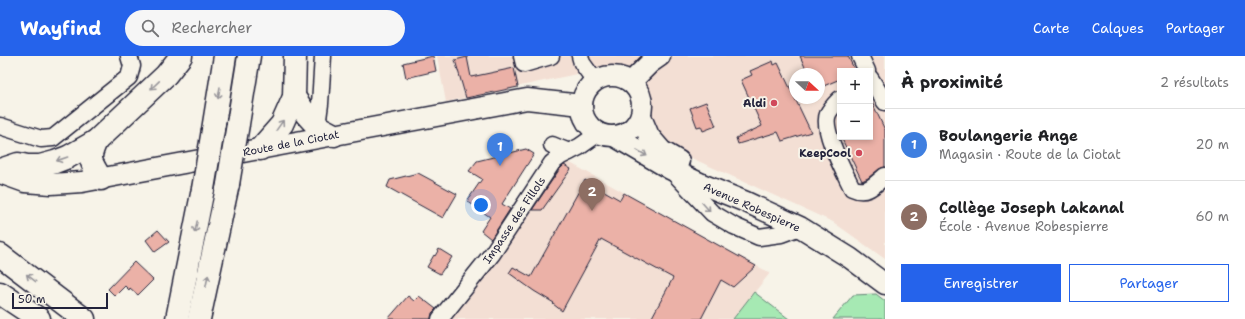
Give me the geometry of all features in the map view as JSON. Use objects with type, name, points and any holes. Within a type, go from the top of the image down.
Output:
[{"type":"highway","points":[[0,170],[18,164],[40,166],[55,162],[68,157],[96,141],[166,75],[181,56]]},
{"type":"highway","points":[[177,319],[203,189],[225,56]]},
{"type":"highway","points":[[199,319],[228,184],[250,56]]},
{"type":"highway","points":[[260,149],[282,124],[294,97],[295,56]]},
{"type":"highway","points":[[294,97],[306,114],[326,130]]},
{"type":"highway","points":[[96,141],[90,153],[91,161],[101,179]]},
{"type":"highway","points":[[0,255],[84,319]]},
{"type":"highway","points":[[0,293],[39,319]]},
{"type":"main road","points":[[631,82],[650,62],[660,56]]},
{"type":"main road","points":[[609,76],[625,78],[631,82],[637,88],[642,102],[642,110],[636,125],[623,135],[606,135],[590,126],[584,117],[582,106],[584,96],[588,88],[595,81],[609,76]]},
{"type":"main road","name":"Route de la Ciotat","points":[[0,173],[26,182],[51,184],[82,182],[260,149],[326,130],[527,99],[582,106]]},
{"type":"main road","name":"Avenue Robespierre","points":[[640,117],[649,136],[662,150],[676,160],[714,178],[780,203],[829,232],[885,269]]},
{"type":"main road","name":"Avenue Robespierre","points":[[606,135],[670,169],[800,227],[850,258],[885,284]]},
{"type":"street","points":[[0,126],[41,139],[52,138],[129,77],[132,66],[129,56]]},
{"type":"street","points":[[323,56],[320,104],[326,130]]},
{"type":"street","points":[[522,56],[524,64],[551,56]]},
{"type":"street","points":[[580,56],[582,63],[595,81]]},
{"type":"street","points":[[860,56],[865,68]]},
{"type":"street","points":[[873,84],[885,102]]},
{"type":"street","points":[[837,103],[828,114],[827,127],[833,146],[852,188],[858,191],[865,191],[885,176]]},
{"type":"street","name":"Impasse des Fillols","points":[[440,319],[492,254],[552,163],[560,156],[606,135]]},
{"type":"street","points":[[552,145],[569,152]]},
{"type":"street","points":[[670,169],[712,213],[734,226],[759,237],[781,234],[800,227]]},
{"type":"shaded area","points":[[437,56],[885,56],[885,259],[833,222],[687,156],[661,141],[648,122],[650,100],[645,86],[634,74],[614,66],[446,102]]},
{"type":"shaded area","points":[[563,159],[770,273],[733,319],[444,319]]},
{"type":"green space","points":[[754,292],[789,319],[733,319]]},
{"type":"green space","points":[[876,294],[885,301],[885,319],[833,319],[853,295]]},
{"type":"building","points":[[433,56],[436,71],[406,78],[403,63]]},
{"type":"building","points":[[800,56],[848,56],[854,68],[837,68],[837,80],[825,85],[825,68],[805,68]]},
{"type":"building","points":[[467,57],[471,77],[514,68],[518,87],[466,98],[455,60]]},
{"type":"building","name":"Aldi","points":[[773,61],[774,65],[778,63],[789,86],[789,104],[798,104],[811,132],[782,141],[778,132],[738,144],[736,138],[762,126],[741,80],[752,75],[750,71]]},
{"type":"building","points":[[706,102],[716,126],[703,131],[701,126],[697,127],[690,108]]},
{"type":"building","points":[[873,104],[885,130],[885,167],[879,169],[862,181],[842,140],[873,140]]},
{"type":"building","points":[[526,149],[534,154],[502,204],[510,209],[491,239],[481,231],[490,217],[467,201],[482,179],[469,171],[477,161]]},
{"type":"building","points":[[564,165],[571,169],[542,210],[532,210],[559,170]]},
{"type":"building","points":[[418,173],[457,194],[443,218],[387,187],[390,180]]},
{"type":"building","points":[[585,180],[620,200],[624,193],[756,266],[733,287],[721,280],[701,319],[651,319],[673,278],[601,239],[562,311],[553,304],[554,303],[509,273],[513,267],[531,277]]},
{"type":"building","points":[[158,230],[169,242],[155,252],[146,240]]},
{"type":"building","points":[[439,249],[452,257],[440,274],[427,267]]},
{"type":"building","points":[[134,262],[153,280],[138,295],[130,288],[129,290],[125,286],[115,296],[108,289]]},
{"type":"building","points":[[408,296],[414,301],[419,296],[436,309],[432,313],[431,319],[388,319]]},
{"type":"place","name":"Aldi","points":[[774,103]]},
{"type":"place","name":"KeepCool","points":[[859,153]]},
{"type":"place","name":"Boulangerie Ange","points":[[500,166]]},
{"type":"place","name":"Collège Joseph Lakanal","points":[[592,211]]}]
